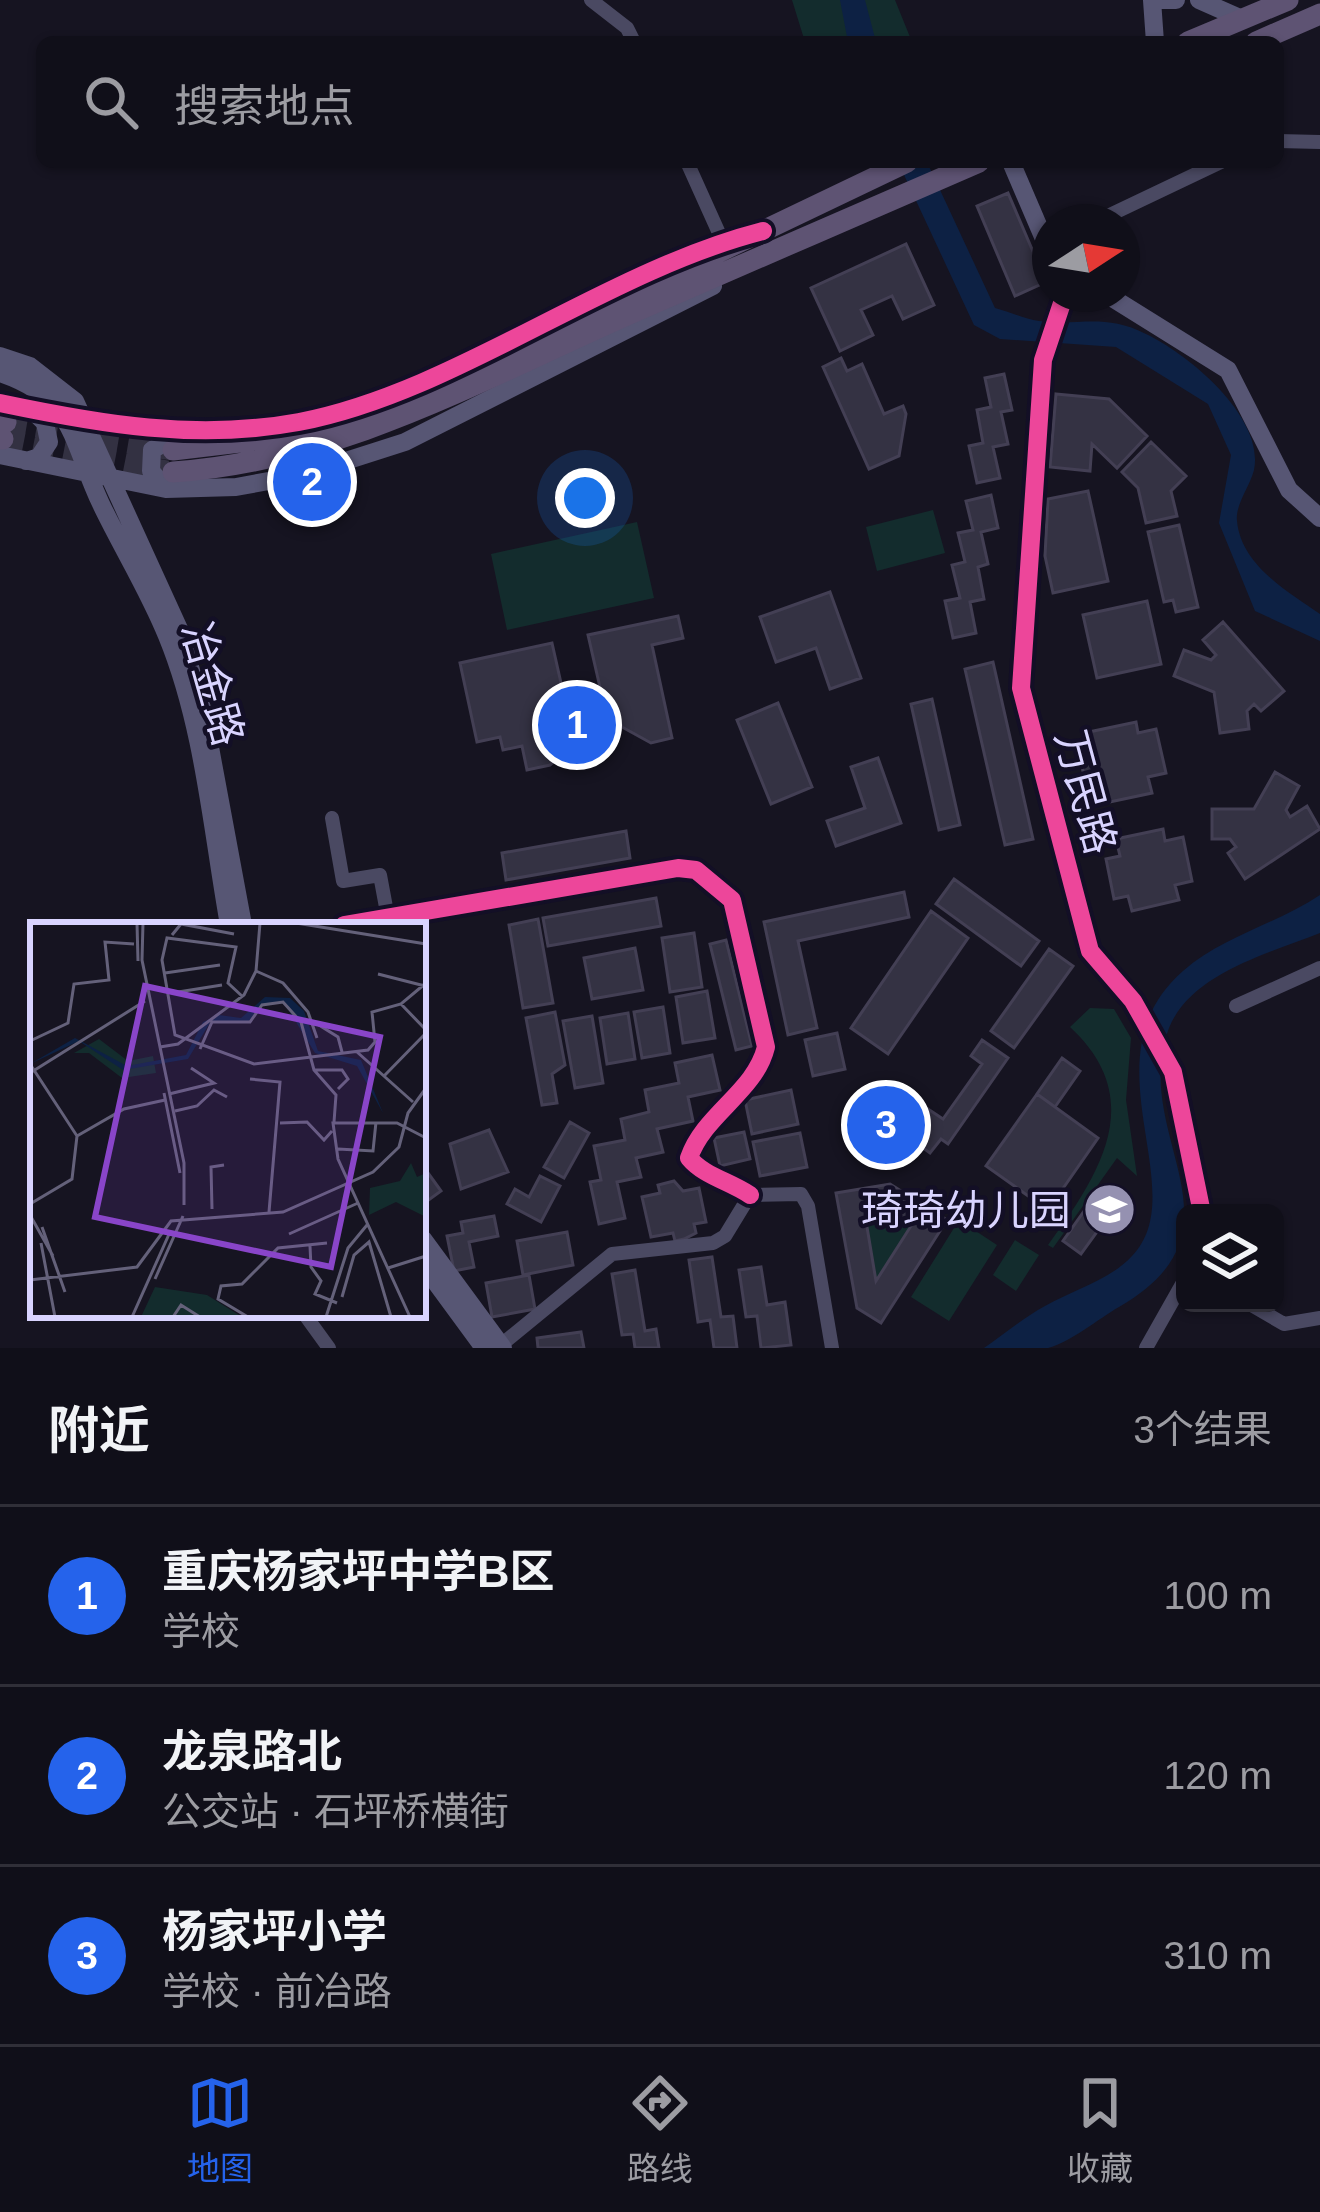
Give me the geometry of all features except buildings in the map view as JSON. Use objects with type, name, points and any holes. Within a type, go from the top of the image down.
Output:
[{"type":"main road","points":[[1155,36],[1155,0],[1176,0]]},
{"type":"main road","points":[[1198,0],[1242,19]]},
{"type":"main road","points":[[1202,36],[1288,0]]},
{"type":"main road","points":[[1270,36],[1320,14]]},
{"type":"main road","points":[[895,168],[397,406],[309,434],[173,461],[97,479],[26,461],[1,430],[32,410],[78,420],[173,461],[235,468],[311,451],[400,421],[654,303],[738,271],[965,168]]},
{"type":"main road","points":[[1014,168],[1032,212]]},
{"type":"main road","points":[[173,461],[393,392],[723,242],[763,232]]},
{"type":"main road","points":[[1135,312],[1228,370],[1289,490],[1320,518]]},
{"type":"main road","points":[[0,356],[59,385],[78,420],[97,479]]},
{"type":"main road","points":[[0,373],[49,396],[78,420]]},
{"type":"main road","points":[[26,461],[39,457],[49,442],[46,423],[32,410]]},
{"type":"main road","name":"冶金路","points":[[97,479],[168,637],[192,721],[228,922]]},
{"type":"main road","name":"冶金路","points":[[97,479],[179,629],[204,715],[242,922]]},
{"type":"main road","points":[[426,1244],[496,1347]]},
{"type":"main road","points":[[426,1268],[496,1347]]},
{"type":"street","points":[[591,0],[631,36]]},
{"type":"street","points":[[1284,141],[1320,142]]},
{"type":"street","points":[[690,168],[723,242]]},
{"type":"street","points":[[1133,204],[1208,168]]},
{"type":"street","name":"万民路","points":[[1059,312],[1043,360],[1022,688],[1090,951],[1133,1001],[1173,1072],[1200,1204]]},
{"type":"street","points":[[332,818],[344,881],[380,875],[388,918]]},
{"type":"street","points":[[363,922],[678,868],[697,870],[716,883],[732,900],[766,1048],[762,1065],[696,1138],[689,1158],[700,1172],[726,1179],[749,1195],[801,1194],[808,1207],[832,1348]]},
{"type":"street","points":[[1237,1006],[1320,968]]},
{"type":"street","points":[[496,1347],[612,1254],[713,1243],[725,1236],[749,1195]]},
{"type":"street","points":[[1146,1348],[1176,1303]]},
{"type":"street","points":[[1263,1312],[1284,1324],[1320,1318]]},
{"type":"street","points":[[307,1318],[329,1348]]},
{"type":"green space","points":[[792,0],[895,0],[910,36],[803,36]]},
{"type":"green space","points":[[933,510],[945,553],[877,571],[866,527]]},
{"type":"green space","points":[[637,522],[654,598],[507,630],[491,554]]},
{"type":"green space","points":[[1090,1008],[1114,1009],[1131,1038],[1126,1100],[1137,1176],[1117,1158],[1053,1248],[1048,1245],[1084,1192],[1108,1137],[1107,1082],[1094,1054],[1070,1027]]},
{"type":"green space","points":[[896,1215],[911,1226],[876,1281],[866,1221]]},
{"type":"green space","points":[[959,1220],[997,1245],[949,1321],[911,1297]]},
{"type":"green space","points":[[1015,1240],[1039,1255],[1016,1291],[993,1275]]},
{"type":"water","points":[[840,0],[865,0],[874,36],[847,36]]},
{"type":"water","points":[[901,168],[930,168],[995,308],[1039,321],[1105,322],[1131,328],[1182,356],[1220,390],[1248,429],[1254,450],[1254,470],[1237,515],[1240,537],[1268,576],[1320,614],[1320,641],[1255,611],[1219,523],[1231,455],[1208,404],[1116,347],[1000,339],[974,325]]},
{"type":"water","points":[[1320,895],[1320,933],[1213,979],[1180,1009],[1169,1028],[1161,1067],[1163,1106],[1183,1204],[1176,1204],[1176,1250],[1159,1277],[1057,1345],[984,1348],[1132,1256],[1148,1228],[1152,1196],[1140,1082],[1142,1043],[1155,1006],[1199,959]]},
{"type":"tunnel","points":[[6,422],[172,450]]},
{"type":"tunnel","points":[[3,439],[167,471]]},
{"type":"cycle path","points":[[0,403],[148,428],[223,430],[299,422],[415,385],[645,274],[763,231]]},
{"type":"cycle path","points":[[1059,312],[1043,360],[1021,688],[1090,951],[1133,1001],[1173,1072],[1200,1204]]},
{"type":"cycle path","points":[[362,922],[678,868],[696,870],[732,900],[766,1047],[751,1077],[706,1128],[689,1158],[750,1195]]},
{"type":"place","name":"龙泉路北","points":[[312,482]]},
{"type":"place","name":"重庆杨家坪中学B区","points":[[577,725]]},
{"type":"place","name":"杨家坪小学","points":[[886,1125]]},
{"type":"place","name":"琦琦幼儿园","points":[[1110,1210]]}]
